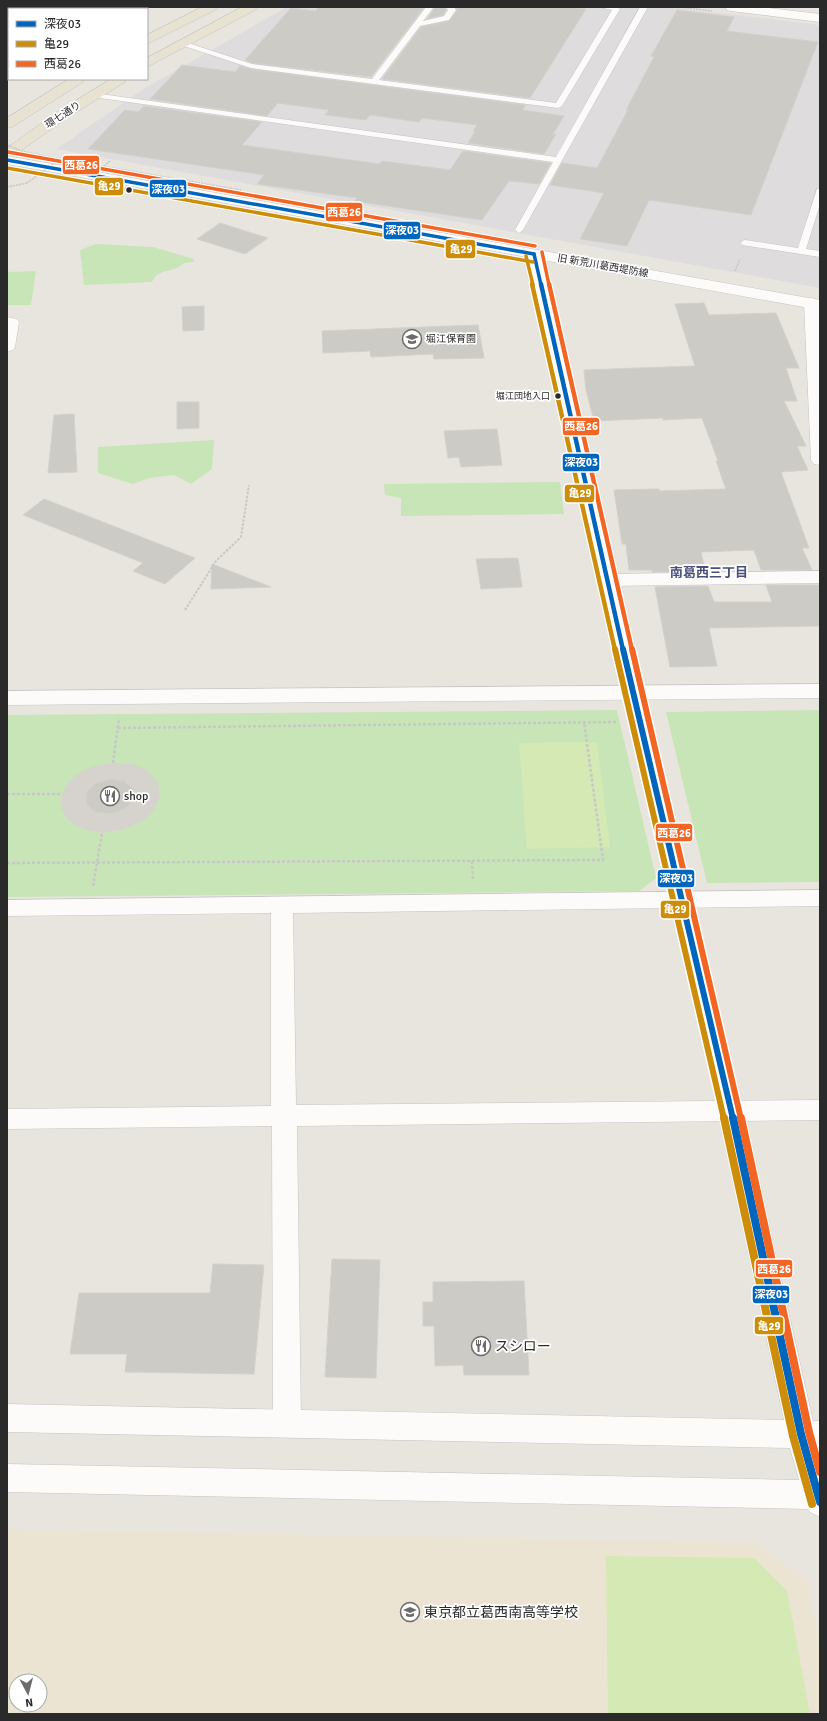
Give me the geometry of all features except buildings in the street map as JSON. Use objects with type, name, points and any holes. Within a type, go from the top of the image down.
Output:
[{"type":"main road","points":[[148,39],[211,7]]},
{"type":"main road","points":[[148,62],[251,7]]},
{"type":"main road","name":"環七通り","points":[[7,124],[76,80]]},
{"type":"main road","name":"環七通り","points":[[7,154],[93,95],[118,80]]},
{"type":"street","points":[[731,7],[820,18]]},
{"type":"street","points":[[792,7],[820,10]]},
{"type":"street","name":"旧 新荒川葛西堤防線","points":[[7,160],[816,304]]},
{"type":"street","points":[[7,1478],[819,1497],[811,1435],[731,1111],[681,899],[534,254]]},
{"type":"street","points":[[816,304],[820,460]]},
{"type":"street","points":[[7,322],[11,322],[7,347]]},
{"type":"street","points":[[608,580],[820,577]]},
{"type":"street","points":[[7,698],[820,691]]},
{"type":"street","points":[[7,908],[282,906],[820,898]]},
{"type":"street","points":[[282,906],[287,1423]]},
{"type":"street","points":[[7,1119],[820,1110]]},
{"type":"street","points":[[7,1418],[811,1435]]},
{"type":"lane","points":[[373,83],[430,7]]},
{"type":"lane","points":[[418,24],[446,18],[452,10],[450,7]]},
{"type":"lane","points":[[182,44],[251,66],[558,106],[616,9],[603,7]]},
{"type":"lane","points":[[519,230],[644,7]]},
{"type":"lane","points":[[93,95],[559,160]]},
{"type":"lane","points":[[801,251],[820,191]]},
{"type":"lane","points":[[745,243],[820,254]]},
{"type":"path","points":[[7,145],[21,150],[60,159],[241,190]]},
{"type":"path","points":[[7,187],[27,183],[60,159]]},
{"type":"path","points":[[104,166],[110,161]]},
{"type":"path","points":[[185,610],[216,561],[241,537],[249,485]]},
{"type":"path","points":[[113,763],[120,714]]},
{"type":"path","points":[[7,863],[604,860],[584,722]]},
{"type":"path","points":[[118,728],[620,722]]},
{"type":"path","points":[[7,794],[62,794]]},
{"type":"path","points":[[92,889],[102,833]]},
{"type":"shaded area","points":[[287,7],[669,7],[820,25],[820,288],[56,149],[145,88]]},
{"type":"shaded area","points":[[113,763],[132,764],[148,771],[158,783],[160,796],[154,811],[141,822],[122,830],[102,833],[83,829],[68,820],[61,808],[62,794],[67,784],[75,776],[86,769]],"holes":[[[109,779],[124,781],[133,789],[134,800],[125,809],[110,814],[95,812],[86,804],[86,793],[95,784]]]},
{"type":"shaded area","name":"東京都立葛西南高等学校","points":[[7,1529],[759,1543],[807,1581],[820,1643],[820,1714],[7,1714]]},
{"type":"green space","points":[[96,244],[153,247],[194,259],[194,262],[184,263],[180,266],[162,272],[155,277],[152,282],[84,285],[80,250]]},
{"type":"green space","points":[[36,271],[31,305],[7,305],[7,272]]},
{"type":"green space","points":[[214,440],[212,469],[191,484],[174,475],[149,478],[133,484],[98,473],[98,447]]},
{"type":"green space","points":[[560,482],[564,514],[401,516],[401,498],[385,495],[384,484]]},
{"type":"green space","points":[[617,710],[656,878],[639,891],[7,897],[7,715]]},
{"type":"green space","points":[[820,710],[820,882],[707,883],[666,712]]},
{"type":"green space","points":[[597,742],[610,847],[527,849],[519,743]]},
{"type":"green space","points":[[606,1556],[754,1558],[787,1591],[810,1714],[608,1714]]},
{"type":"transit line","name":"西葛26","points":[[8,152],[535,246]]},
{"type":"transit line","name":"深夜03","points":[[7,160],[534,254]]},
{"type":"transit line","name":"亀29","points":[[7,168],[533,262]]},
{"type":"transit line","name":"西葛26","points":[[542,252],[641,691],[739,1109],[809,1432],[820,1472]]},
{"type":"transit line","name":"深夜03","points":[[534,254],[633,693],[731,1111],[801,1434],[820,1502]]},
{"type":"transit line","name":"亀29","points":[[526,256],[625,695],[723,1113],[793,1436],[812,1504]]},
{"type":"place","name":"堀江保育園","points":[[412,339]]},
{"type":"place","name":"堀江団地入口","points":[[558,396]]},
{"type":"place","name":"shop","points":[[110,796]]},
{"type":"place","name":"スシロー","points":[[481,1346]]},
{"type":"place","name":"東京都立葛西南高等学校","points":[[410,1612]]},
{"type":"district","name":"南葛西三丁目","points":[[709,573]]}]
